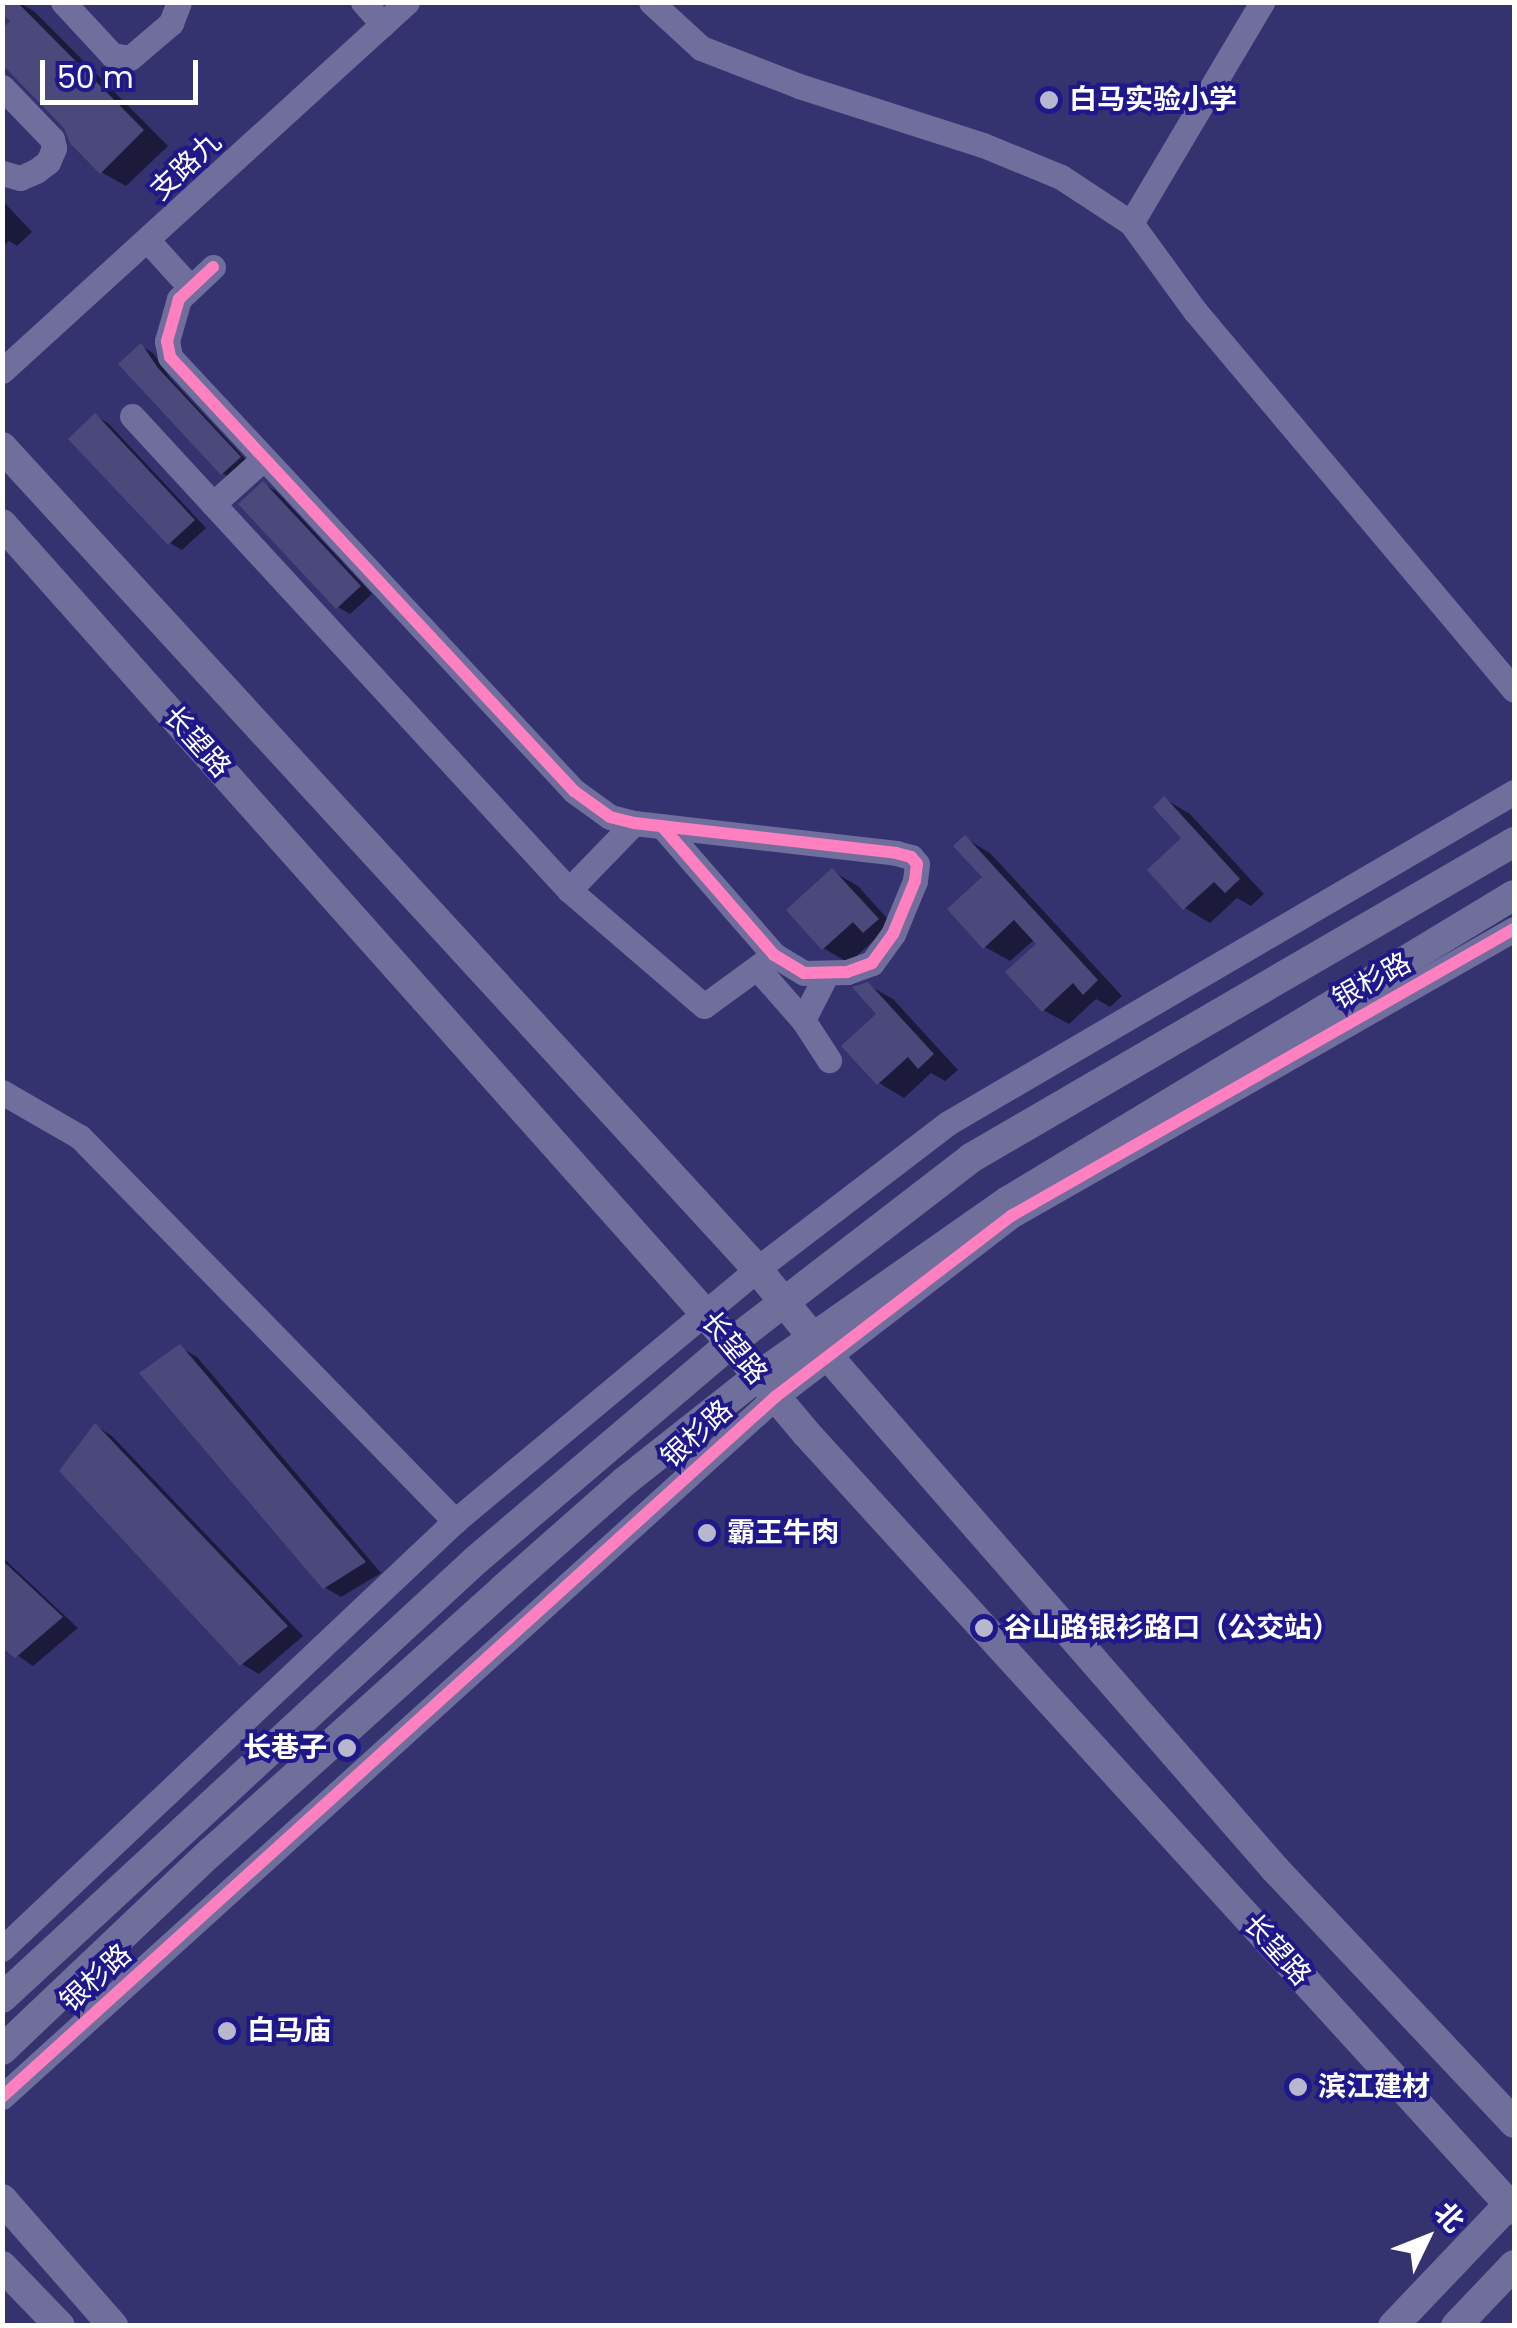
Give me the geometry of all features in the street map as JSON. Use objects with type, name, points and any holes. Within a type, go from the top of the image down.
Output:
[{"type":"main road","name":"长望路","points":[[2,447],[758,1268],[820,1346],[1274,1868],[1509,2112]]},
{"type":"main road","name":"长望路","points":[[2,524],[766,1386],[1512,2207]]},
{"type":"main road","name":"银杉路","points":[[2,1998],[476,1560],[731,1343],[971,1158],[1514,842]]},
{"type":"main road","name":"银杉路","points":[[2,2050],[211,1852],[624,1482],[766,1386],[1008,1201],[1514,895]]},
{"type":"main road","points":[[2,2199],[112,2326]]},
{"type":"main road","points":[[1393,2326],[1512,2207]]},
{"type":"main road","points":[[1456,2326],[1514,2265]]},
{"type":"main road","points":[[2,2266],[60,2326]]},
{"type":"street","points":[[63,2],[112,54],[130,58],[172,23],[179,2]]},
{"type":"street","points":[[363,2],[382,24]]},
{"type":"street","name":"支路九","points":[[2,371],[149,242],[408,2]]},
{"type":"street","points":[[652,2],[701,48],[799,86],[983,144],[1061,178],[1131,223],[1195,311],[1514,690]]},
{"type":"street","points":[[1131,223],[1262,2]]},
{"type":"street","points":[[2,87],[52,139],[54,148],[48,162],[20,178],[2,173]]},
{"type":"street","points":[[149,242],[189,286]]},
{"type":"street","points":[[212,267],[189,286],[171,318],[170,356],[574,791],[610,817],[634,823],[911,857],[917,864],[915,882],[881,954],[859,969],[826,975],[766,962]]},
{"type":"street","points":[[132,416],[569,890],[704,1006],[766,962]]},
{"type":"street","points":[[212,504],[263,459]]},
{"type":"street","points":[[2,1949],[454,1521],[758,1268],[948,1123],[1514,792]]},
{"type":"street","points":[[569,890],[634,823]]},
{"type":"street","points":[[662,826],[766,962],[829,1060]]},
{"type":"street","name":"银杉路","points":[[820,1346],[1011,1216],[1514,929]]},
{"type":"street","points":[[803,1020],[826,975]]},
{"type":"street","points":[[2,1092],[80,1137],[454,1521]]},
{"type":"street","name":"银杉路","points":[[2,2097],[766,1386]]},
{"type":"building","points":[[2,2],[17,2],[144,130],[100,174],[70,143],[64,128],[2,64],[2,29],[10,21],[2,14]]},
{"type":"building","points":[[141,343],[158,368],[241,457],[221,475],[118,364]]},
{"type":"building","points":[[95,413],[195,520],[168,545],[68,439]]},
{"type":"building","points":[[263,481],[361,586],[336,609],[238,504]]},
{"type":"building","points":[[1164,796],[1240,879],[1225,893],[1214,882],[1183,910],[1147,870],[1181,838],[1153,807]]},
{"type":"building","points":[[965,835],[1098,980],[1083,995],[1073,983],[1042,1012],[1005,972],[1036,944],[1014,920],[983,949],[947,909],[982,877],[953,846]]},
{"type":"building","points":[[832,868],[879,919],[863,933],[853,922],[822,950],[786,910]]},
{"type":"building","points":[[868,982],[934,1054],[918,1069],[908,1057],[877,1085],[841,1046],[876,1014],[852,987]]},
{"type":"building","points":[[180,1344],[366,1562],[323,1589],[139,1373]]},
{"type":"building","points":[[95,1423],[288,1626],[240,1666],[59,1471]]},
{"type":"building","points":[[2,1560],[63,1617],[15,1658],[2,1648]]},
{"type":"cycle path","points":[[213,267],[179,299],[167,341],[170,357],[574,791],[610,817],[634,823],[896,853],[911,857],[917,864],[915,881],[893,934],[872,963],[847,972],[804,973],[774,955],[662,826]]},
{"type":"cycle path","points":[[2,2097],[775,1397],[1011,1216],[1514,929]]},
{"type":"place","name":"白马实验小学","points":[[1049,100]]},
{"type":"place","name":"霸王牛肉","points":[[707,1533]]},
{"type":"place","name":"谷山路银衫路口（公交站）","points":[[984,1628]]},
{"type":"place","name":"长巷子","points":[[347,1748]]},
{"type":"place","name":"白马庙","points":[[227,2031]]},
{"type":"place","name":"滨江建材","points":[[1298,2087]]}]
